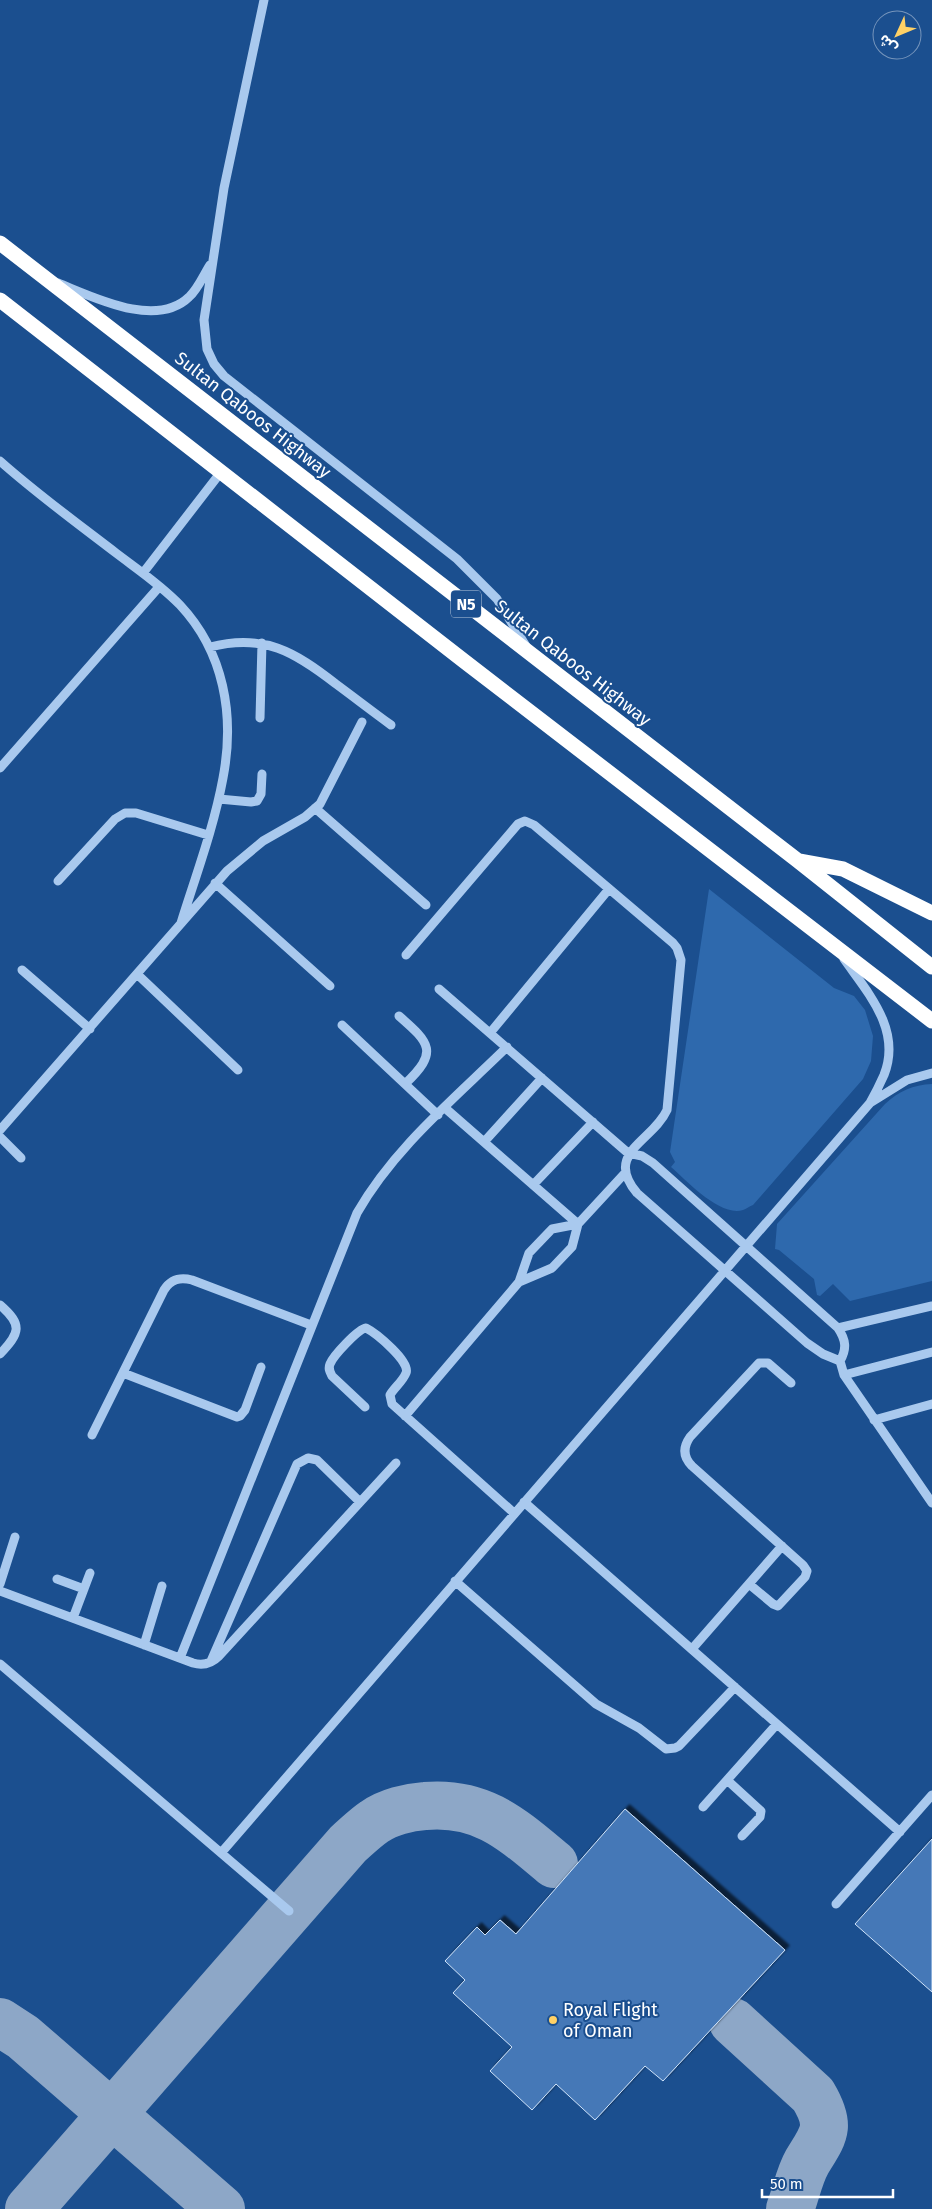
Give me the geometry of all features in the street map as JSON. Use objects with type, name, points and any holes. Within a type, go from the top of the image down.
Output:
[{"type":"highway","name":"Sultan Qaboos Highway","points":[[0,243],[798,860],[932,967]]},
{"type":"highway","points":[[0,300],[932,1021]]},
{"type":"highway","points":[[798,860],[843,869],[932,913]]},
{"type":"street","points":[[264,0],[224,188],[212,260],[204,320],[207,349],[218,370],[457,559],[496,599],[532,655]]},
{"type":"street","points":[[45,278],[130,308],[157,311],[188,299],[212,260]]},
{"type":"street","points":[[0,461],[37,493],[159,587],[188,614],[210,647],[221,675],[227,730],[224,776],[219,799],[181,923]]},
{"type":"street","points":[[143,574],[221,472]]},
{"type":"street","points":[[0,768],[159,587]]},
{"type":"street","points":[[210,647],[236,642],[262,644],[288,651],[300,657],[392,726]]},
{"type":"street","points":[[260,718],[262,644]]},
{"type":"street","points":[[0,1130],[90,1029],[215,883],[244,855],[316,808],[326,796],[362,722]]},
{"type":"street","points":[[219,799],[257,801],[261,794],[262,774]]},
{"type":"street","points":[[316,808],[426,905]]},
{"type":"street","points":[[58,881],[115,820],[125,813],[136,813],[208,835]]},
{"type":"street","points":[[406,955],[521,822],[528,821],[673,943],[680,954],[681,960],[667,1110],[628,1153],[626,1172],[628,1181],[637,1193],[815,1349],[840,1361],[844,1375],[932,1503]]},
{"type":"street","points":[[215,883],[330,986]]},
{"type":"street","points":[[490,1033],[609,889]]},
{"type":"street","points":[[221,1853],[870,1103],[888,1064],[887,1030],[877,1006],[835,946]]},
{"type":"street","points":[[22,970],[90,1029]]},
{"type":"street","points":[[137,974],[238,1070]]},
{"type":"street","points":[[439,989],[628,1153],[648,1158],[838,1328],[845,1342],[844,1355],[840,1361]]},
{"type":"street","points":[[398,1016],[420,1034],[425,1043],[427,1053],[422,1067],[405,1084]]},
{"type":"street","points":[[342,1026],[405,1084],[484,1142],[578,1224]]},
{"type":"street","points":[[180,1658],[350,1227],[365,1198],[394,1159],[507,1047]]},
{"type":"street","points":[[870,1103],[907,1080],[932,1073]]},
{"type":"street","points":[[484,1142],[542,1078]]},
{"type":"street","points":[[533,1184],[593,1122]]},
{"type":"street","points":[[0,1137],[21,1158]]},
{"type":"street","points":[[520,1282],[552,1268],[572,1247],[578,1224],[626,1172]]},
{"type":"street","points":[[405,1416],[520,1282],[527,1256],[556,1227],[578,1224]]},
{"type":"street","points":[[92,1435],[164,1290],[168,1284],[179,1278],[192,1280],[311,1325]]},
{"type":"street","points":[[0,1305],[14,1319],[17,1330],[12,1341],[0,1354]]},
{"type":"street","points":[[838,1328],[932,1306]]},
{"type":"street","points":[[365,1407],[332,1376],[329,1369],[331,1362],[357,1332],[366,1328],[405,1362],[406,1374],[390,1395],[392,1404],[514,1513]]},
{"type":"street","points":[[844,1375],[932,1352]]},
{"type":"street","points":[[749,1584],[778,1606],[805,1577],[807,1571],[803,1565],[692,1466],[686,1459],[684,1450],[690,1436],[759,1363],[768,1363],[791,1382]]},
{"type":"street","points":[[123,1372],[236,1417],[240,1416],[245,1410],[261,1367]]},
{"type":"street","points":[[874,1420],[932,1404]]},
{"type":"street","points":[[210,1663],[296,1464],[308,1458],[317,1460],[360,1502]]},
{"type":"street","points":[[0,1590],[198,1665],[210,1663],[219,1656],[396,1463]]},
{"type":"street","points":[[524,1502],[900,1832]]},
{"type":"street","points":[[0,1584],[15,1537]]},
{"type":"street","points":[[692,1649],[782,1546]]},
{"type":"street","points":[[74,1618],[90,1573]]},
{"type":"street","points":[[57,1579],[84,1589]]},
{"type":"street","points":[[456,1580],[596,1704],[639,1728],[666,1749],[679,1746],[735,1687]]},
{"type":"street","points":[[144,1645],[162,1586]]},
{"type":"street","points":[[0,1664],[289,1911]]},
{"type":"street","points":[[703,1807],[777,1724]]},
{"type":"street","points":[[727,1780],[761,1811],[758,1819],[742,1836]]},
{"type":"street","points":[[836,1904],[932,1795]]},
{"type":"shaded area","points":[[709,889],[834,988],[854,996],[865,1010],[873,1036],[871,1061],[863,1079],[753,1205],[743,1210],[734,1211],[714,1203],[671,1167],[675,1162],[670,1152]]},
{"type":"shaded area","points":[[932,1084],[932,1281],[850,1301],[833,1284],[820,1296],[817,1295],[814,1279],[779,1250],[775,1249],[777,1224],[885,1104],[907,1090]]},
{"type":"building","points":[[625,1809],[785,1950],[663,2081],[645,2066],[595,2120],[556,2084],[532,2110],[490,2071],[512,2047],[453,1993],[465,1980],[445,1961],[477,1927],[485,1935],[500,1920],[516,1934]]},
{"type":"building","points":[[932,1839],[932,1992],[855,1924]]},
{"type":"taxiway","points":[[29,2209],[348,1844],[380,1818],[399,1811],[425,1806],[464,1808],[496,1820],[525,1840],[554,1864]]},
{"type":"taxiway","points":[[0,2022],[23,2037],[221,2209]]},
{"type":"taxiway","points":[[733,2022],[813,2095],[822,2115],[824,2130],[804,2167],[790,2209]]},
{"type":"place","name":"Royal Flight of Oman","points":[[553,2020]]}]
